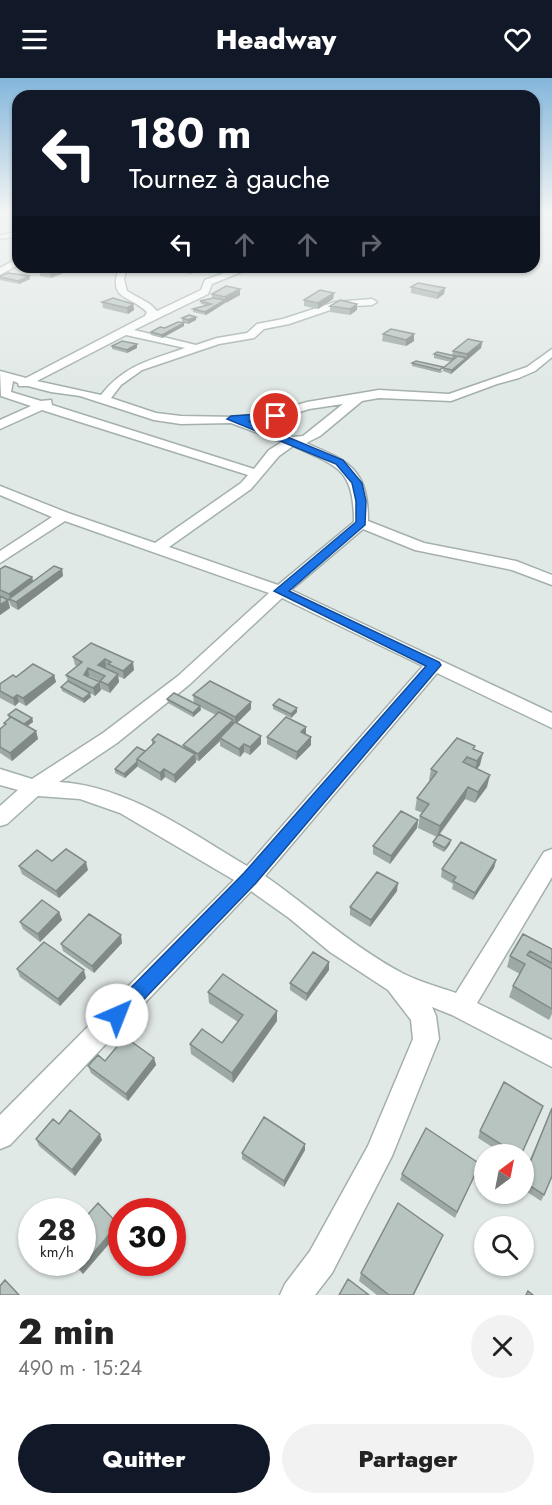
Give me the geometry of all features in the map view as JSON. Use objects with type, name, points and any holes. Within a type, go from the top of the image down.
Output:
[{"type":"street","points":[[122,273],[120,282],[123,293],[131,300],[147,305],[152,311],[150,318]]},
{"type":"street","points":[[3,395],[123,331],[205,292],[208,282],[233,273]]},
{"type":"street","points":[[104,400],[117,383],[138,368],[218,341],[250,336],[261,326],[285,322],[338,304],[372,302]]},
{"type":"street","points":[[123,331],[197,348]]},
{"type":"street","points":[[3,395],[4,375],[171,419],[271,417],[307,406],[379,394],[451,397],[531,369],[552,352]]},
{"type":"street","points":[[0,425],[74,392]]},
{"type":"street","points":[[3,395],[44,405],[257,474]]},
{"type":"street","points":[[158,548],[246,486],[274,453],[292,441],[306,439],[316,433],[358,398]]},
{"type":"street","points":[[0,818],[34,788],[110,738],[184,680],[280,591],[361,523],[361,501],[357,483],[339,462],[292,441],[231,419]]},
{"type":"street","points":[[0,490],[63,516],[280,591],[552,721]]},
{"type":"street","points":[[0,558],[63,516]]},
{"type":"street","points":[[361,523],[420,547],[497,562],[552,580]]},
{"type":"street","points":[[0,1135],[250,878],[434,665]]},
{"type":"street","points":[[0,777],[34,788],[81,791],[127,807],[250,878],[297,911],[338,945],[396,982],[461,1007],[552,1054]]},
{"type":"street","points":[[461,1007],[552,858]]},
{"type":"street","points":[[296,1295],[321,1262],[378,1156],[426,1039],[423,1016],[396,982]]},
{"type":"building","points":[[8,273],[29,276],[18,281],[0,277]]},
{"type":"building","points":[[418,283],[445,288],[438,293],[411,287]]},
{"type":"building","points":[[226,286],[240,289],[225,297],[212,294]]},
{"type":"building","points":[[320,290],[334,293],[318,303],[304,300]]},
{"type":"building","points":[[113,298],[133,304],[127,308],[102,302]]},
{"type":"building","points":[[213,298],[225,300],[205,312],[193,309],[211,304],[200,301]]},
{"type":"building","points":[[340,300],[357,304],[350,309],[330,306]]},
{"type":"building","points":[[189,315],[196,317],[188,320],[182,318]]},
{"type":"building","points":[[178,322],[184,323],[162,335],[151,332],[160,327],[165,328]]},
{"type":"building","points":[[391,329],[414,334],[406,340],[383,334]]},
{"type":"building","points":[[468,339],[482,342],[467,354],[453,351]]},
{"type":"building","points":[[122,341],[137,344],[127,350],[112,346]]},
{"type":"building","points":[[437,352],[455,356],[452,359],[434,354]]},
{"type":"building","points":[[458,356],[466,358],[452,370],[443,368]]},
{"type":"building","points":[[416,361],[443,367],[440,370],[412,363]]},
{"type":"building","points":[[5,566],[32,577],[9,594],[0,590],[0,569]]},
{"type":"building","points":[[54,566],[62,569],[16,602],[9,599]]},
{"type":"building","points":[[0,596],[8,600],[0,605]]},
{"type":"building","points":[[91,643],[133,662],[123,671],[108,664],[111,662],[105,659],[98,665],[118,674],[108,685],[100,681],[105,676],[88,668],[84,675],[100,682],[93,688],[66,675],[82,662],[73,657]]},
{"type":"building","points":[[33,664],[54,675],[23,698],[17,695],[13,698],[0,691],[0,684],[13,675],[16,677]]},
{"type":"building","points":[[68,681],[90,693],[83,699],[61,687]]},
{"type":"building","points":[[210,681],[251,702],[235,717],[193,695]]},
{"type":"building","points":[[174,693],[200,706],[193,713],[167,699]]},
{"type":"building","points":[[279,699],[297,708],[291,714],[273,705]]},
{"type":"building","points":[[16,709],[32,718],[24,724],[8,715]]},
{"type":"building","points":[[219,712],[233,720],[198,754],[183,745]]},
{"type":"building","points":[[11,717],[36,731],[10,753],[0,747],[0,729]]},
{"type":"building","points":[[286,717],[306,727],[301,732],[311,737],[297,752],[267,737]]},
{"type":"building","points":[[235,722],[261,736],[250,747],[244,744],[239,749],[220,738]]},
{"type":"building","points":[[158,734],[195,754],[174,775],[164,769],[160,773],[137,759],[155,742],[152,740]]},
{"type":"building","points":[[457,738],[475,746],[473,749],[483,753],[477,761],[467,757],[463,762],[490,775],[478,792],[468,787],[440,826],[420,816],[429,804],[417,798],[437,772],[431,769]]},
{"type":"building","points":[[137,747],[145,751],[137,762],[124,774],[115,769]]},
{"type":"building","points":[[401,811],[418,820],[391,856],[373,846]]},
{"type":"building","points":[[439,834],[451,840],[445,848],[433,842]]},
{"type":"building","points":[[461,842],[496,860],[475,893],[453,881],[456,877],[442,869]]},
{"type":"building","points":[[66,849],[86,862],[56,891],[19,866],[37,850],[52,861]]},
{"type":"building","points":[[377,872],[398,883],[371,920],[350,907]]},
{"type":"building","points":[[42,900],[59,912],[38,934],[20,922]]},
{"type":"building","points":[[89,914],[121,935],[92,966],[61,944]]},
{"type":"building","points":[[523,934],[552,949],[552,963],[530,951],[527,955],[552,969],[552,1009],[513,986],[525,964],[510,956]]},
{"type":"building","points":[[44,942],[84,970],[58,999],[17,969]]},
{"type":"building","points":[[313,952],[329,962],[307,994],[290,983]]},
{"type":"building","points":[[223,974],[277,1011],[232,1073],[190,1044],[202,1029],[222,1043],[243,1015],[208,992]]},
{"type":"building","points":[[125,1037],[154,1058],[126,1094],[88,1066],[98,1055],[105,1061]]},
{"type":"building","points":[[504,1082],[543,1106],[526,1144],[501,1144],[480,1131]]},
{"type":"building","points":[[552,1108],[552,1176],[544,1195],[534,1188],[534,1153]]},
{"type":"building","points":[[70,1110],[100,1134],[72,1170],[36,1139],[53,1119],[59,1124]]},
{"type":"building","points":[[264,1117],[305,1144],[284,1181],[242,1153]]},
{"type":"building","points":[[426,1128],[474,1160],[474,1177],[457,1212],[402,1174]]},
{"type":"building","points":[[98,1203],[108,1214],[108,1236],[96,1250],[96,1205]]},
{"type":"building","points":[[398,1203],[443,1235],[413,1295],[389,1295],[361,1273]]},
{"type":"building","points":[[348,1279],[369,1295],[339,1295]]},
{"type":"building","points":[[5,1280],[19,1295],[0,1295],[0,1286]]},
{"type":"route","points":[[117,1015],[250,878],[434,665],[280,591],[361,523],[361,501],[357,483],[339,462],[292,441],[231,419],[276,416]]}]
